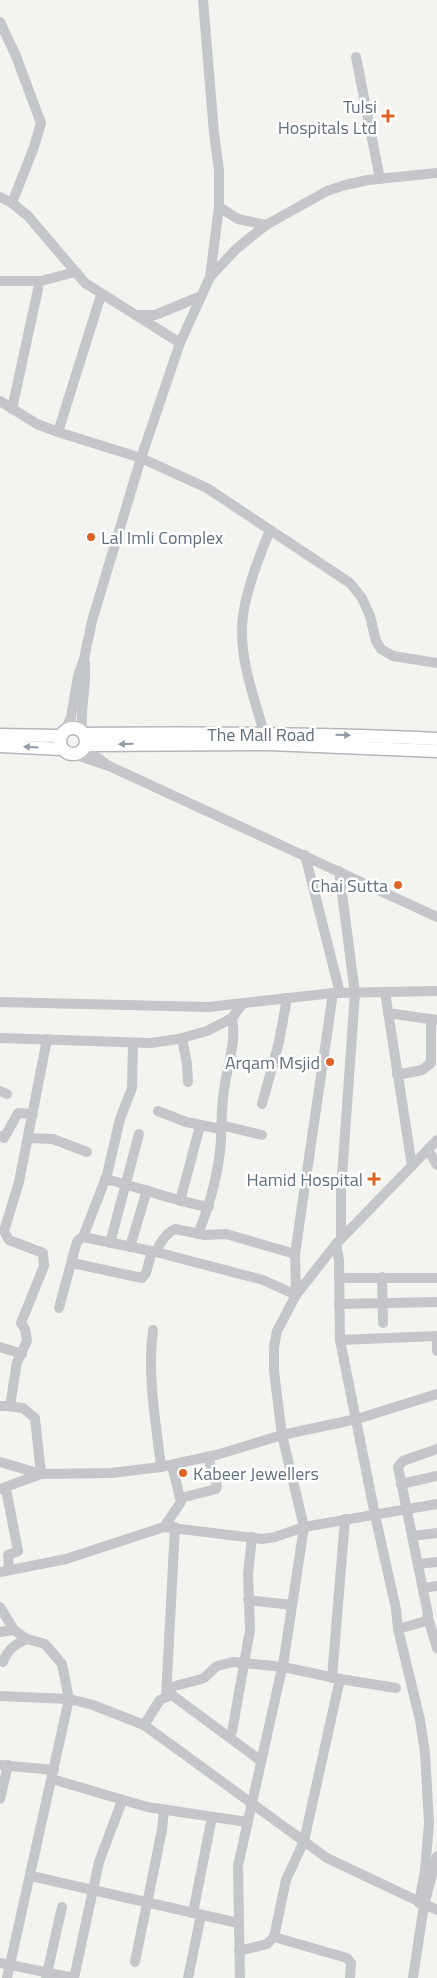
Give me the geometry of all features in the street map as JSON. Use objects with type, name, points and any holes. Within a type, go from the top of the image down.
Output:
[{"type":"main road","name":"The Mall Road","points":[[0,735],[75,741]]},
{"type":"main road","name":"The Mall Road","points":[[0,746],[75,741],[259,737],[372,742],[437,740]]},
{"type":"main road","name":"The Mall Road","points":[[372,742],[437,751]]},
{"type":"street","points":[[203,0],[219,171],[219,207],[210,277]]},
{"type":"street","points":[[0,22],[16,56],[40,123],[34,147],[12,203]]},
{"type":"street","points":[[356,57],[380,179]]},
{"type":"street","points":[[437,173],[345,185],[327,192],[266,225],[236,249],[210,277],[180,343],[141,458],[92,621],[84,659],[78,676],[71,717],[75,741],[109,766],[437,917]]},
{"type":"street","points":[[0,197],[12,203],[35,223],[85,284],[180,343]]},
{"type":"street","points":[[219,207],[238,219],[266,225]]},
{"type":"street","points":[[0,281],[41,280],[75,272]]},
{"type":"street","points":[[12,409],[38,289]]},
{"type":"street","points":[[58,432],[101,295]]},
{"type":"street","points":[[134,315],[155,315],[200,297]]},
{"type":"street","points":[[0,401],[37,424],[141,458],[198,482],[355,588],[370,616],[376,641],[387,654],[437,663]]},
{"type":"street","points":[[259,737],[242,630],[242,618],[256,564],[270,530]]},
{"type":"street","points":[[75,741],[86,676],[84,659]]},
{"type":"street","points":[[296,1295],[295,1254],[337,993],[305,855]]},
{"type":"street","points":[[339,871],[355,993],[338,1241],[340,1340],[396,1610],[398,1629],[420,1720],[428,1787],[429,1823],[413,1978]]},
{"type":"street","points":[[0,1002],[208,1007],[337,993],[437,991]]},
{"type":"street","points":[[385,992],[412,1166]]},
{"type":"street","points":[[262,1104],[279,1042],[287,998]]},
{"type":"street","points":[[0,1038],[151,1043],[182,1038],[207,1031],[232,1018],[243,1003]]},
{"type":"street","points":[[388,1013],[434,1020],[431,1063],[422,1070],[398,1075]]},
{"type":"street","points":[[198,1234],[209,1206],[219,1159],[224,1088],[234,1032],[232,1018]]},
{"type":"street","points":[[182,1038],[188,1082]]},
{"type":"street","points":[[3,1406],[10,1406],[17,1362],[27,1341],[25,1329],[21,1323],[44,1266],[43,1253],[9,1240],[4,1231],[19,1182],[47,1039]]},
{"type":"street","points":[[59,1308],[78,1240],[83,1237],[105,1179],[120,1119],[132,1088],[133,1043]]},
{"type":"street","points":[[158,1110],[200,1126],[221,1127],[262,1135]]},
{"type":"street","points":[[0,1136],[4,1138],[18,1112],[33,1114]]},
{"type":"street","points":[[180,1201],[200,1126]]},
{"type":"street","points":[[110,1243],[139,1134]]},
{"type":"street","points":[[28,1138],[53,1139],[87,1152]]},
{"type":"street","points":[[240,1978],[238,1866],[283,1667],[304,1527],[282,1435],[274,1371],[274,1347],[277,1331],[296,1295],[338,1241],[437,1140]]},
{"type":"street","points":[[428,1150],[437,1165]]},
{"type":"street","points":[[105,1179],[180,1201],[209,1206]]},
{"type":"street","points":[[130,1247],[147,1190]]},
{"type":"street","points":[[72,1263],[142,1278],[146,1273],[154,1252],[172,1229],[209,1236],[226,1234],[295,1254]]},
{"type":"street","points":[[83,1237],[154,1252],[263,1280],[296,1295]]},
{"type":"street","points":[[382,1277],[383,1323]]},
{"type":"street","points":[[339,1278],[437,1278]]},
{"type":"street","points":[[339,1304],[437,1302]]},
{"type":"street","points":[[153,1330],[151,1343],[152,1391],[162,1467]]},
{"type":"street","points":[[340,1340],[437,1336]]},
{"type":"street","points":[[437,1343],[437,1351]]},
{"type":"street","points":[[0,1347],[22,1354]]},
{"type":"street","points":[[0,1462],[41,1474],[110,1474],[162,1467],[208,1457],[282,1435],[357,1419],[437,1394]]},
{"type":"street","points":[[3,1406],[22,1408],[35,1418],[41,1474]]},
{"type":"street","points":[[437,1449],[399,1463],[401,1484],[428,1618],[437,1648]]},
{"type":"street","points":[[181,1498],[216,1489],[217,1486],[208,1457]]},
{"type":"street","points":[[166,1692],[170,1527],[181,1498],[172,1465]]},
{"type":"street","points":[[41,1474],[2,1489],[7,1494],[18,1551],[8,1555],[4,1571],[66,1560],[170,1527],[252,1537],[275,1537],[304,1527],[437,1504]]},
{"type":"street","points":[[401,1484],[437,1476]]},
{"type":"street","points":[[239,1951],[267,1944],[274,1937],[286,1880],[304,1841],[336,1679],[345,1520]]},
{"type":"street","points":[[412,1536],[437,1533]]},
{"type":"street","points":[[229,1737],[232,1732],[250,1630],[248,1574],[252,1537]]},
{"type":"street","points":[[418,1564],[437,1562]]},
{"type":"street","points":[[423,1588],[437,1586]]},
{"type":"street","points":[[248,1600],[292,1605]]},
{"type":"street","points":[[0,1607],[14,1630],[27,1639],[45,1644],[62,1664],[69,1699],[31,1876],[5,1964],[7,1978]]},
{"type":"street","points":[[398,1629],[421,1623],[428,1618]]},
{"type":"street","points":[[0,1632],[14,1630]]},
{"type":"street","points":[[3,1662],[7,1652],[13,1646],[27,1639]]},
{"type":"street","points":[[144,1725],[166,1692],[204,1678],[222,1664],[245,1663],[283,1667],[336,1679],[396,1688]]},
{"type":"street","points":[[166,1692],[177,1698],[261,1761]]},
{"type":"street","points":[[0,1696],[69,1699],[93,1705],[144,1725],[327,1858],[437,1910]]},
{"type":"street","points":[[0,1799],[4,1765],[53,1775],[122,1801],[164,1810],[247,1822]]},
{"type":"street","points":[[5,1964],[46,1975],[74,1978],[98,1862],[122,1801]]},
{"type":"street","points":[[134,1962],[162,1830],[164,1810]]},
{"type":"street","points":[[188,1978],[212,1817]]},
{"type":"street","points":[[422,1904],[437,1857]]},
{"type":"street","points":[[31,1876],[238,1923]]},
{"type":"street","points":[[46,1975],[62,1906]]},
{"type":"street","points":[[274,1937],[347,1958],[351,1963],[350,1978]]},
{"type":"place","name":"Tulsi Hospitals Ltd","points":[[388,116]]},
{"type":"place","name":"Lal Imli Complex","points":[[91,537]]},
{"type":"place","name":"Chai Sutta","points":[[398,885]]},
{"type":"place","name":"Arqam Msjid","points":[[330,1062]]},
{"type":"place","name":"Hamid Hospital","points":[[374,1179]]},
{"type":"place","name":"Kabeer Jewellers","points":[[183,1473]]}]
